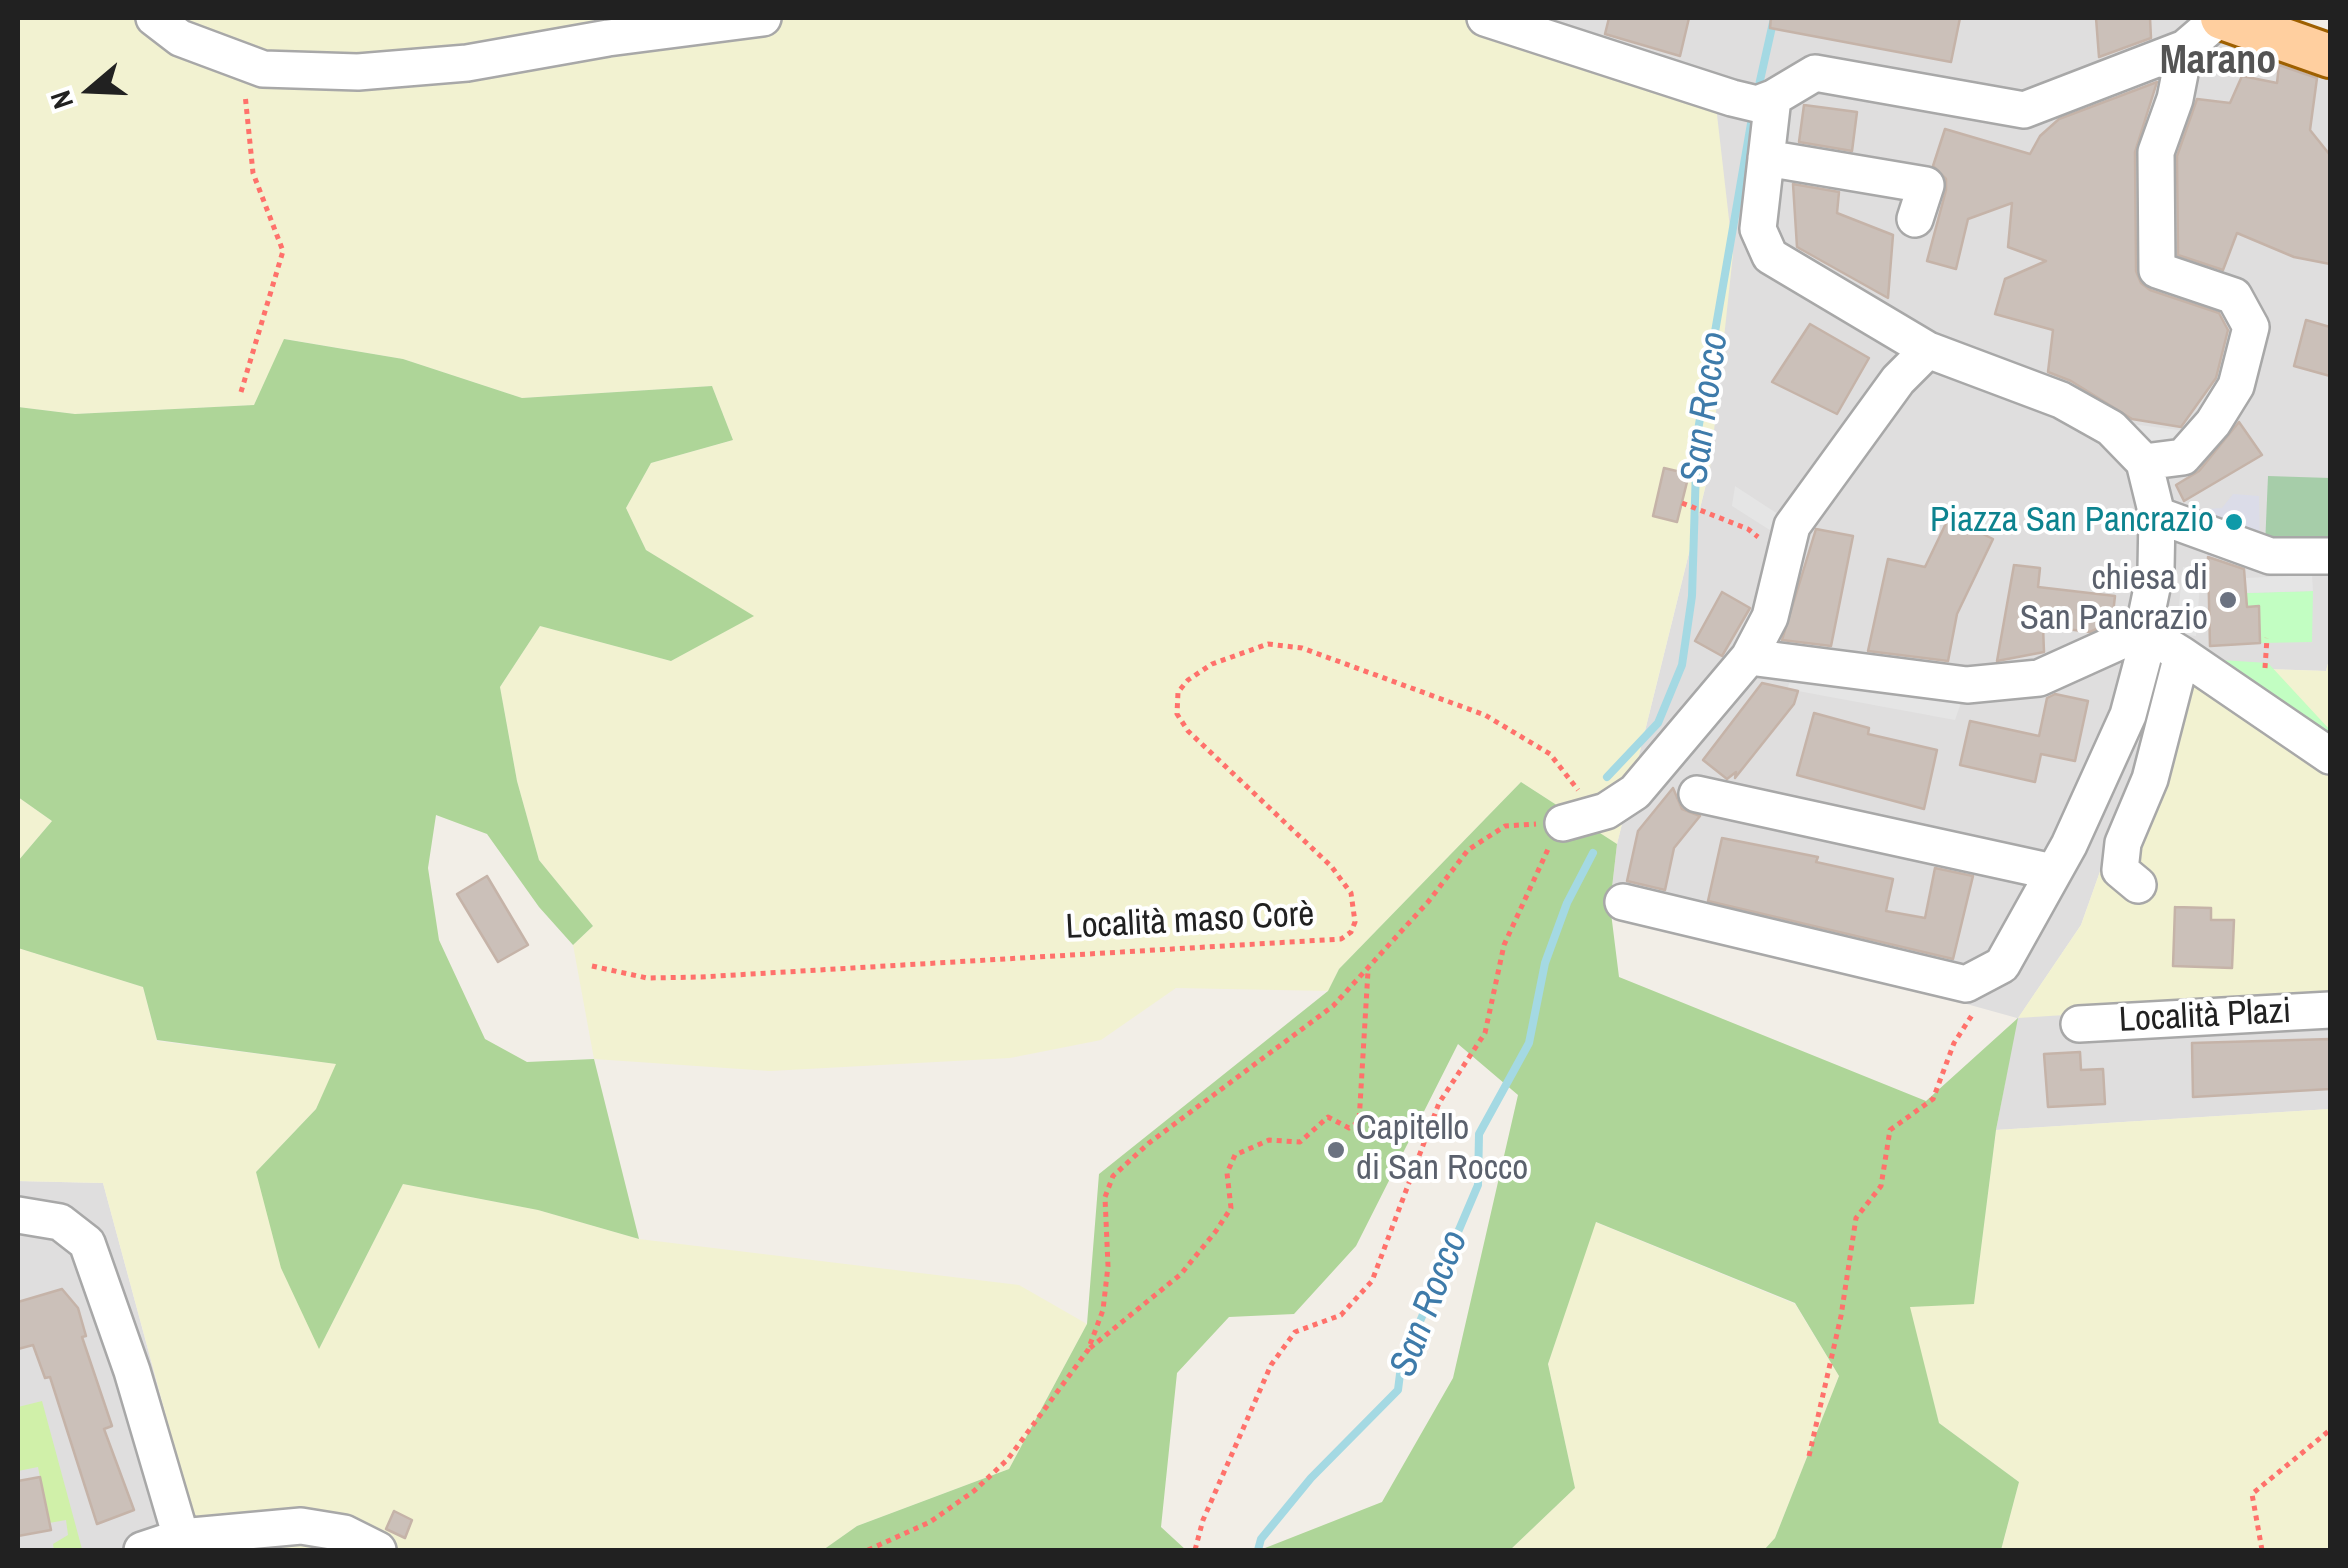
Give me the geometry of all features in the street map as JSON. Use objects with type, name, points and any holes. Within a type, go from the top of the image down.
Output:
[{"type":"main road","points":[[2221,18],[2330,56]]},
{"type":"street","points":[[154,18],[180,38],[263,69],[358,72],[467,63],[608,38],[762,18]]},
{"type":"street","points":[[1485,18],[1754,100],[1815,72],[2024,110],[2185,48],[2221,18]]},
{"type":"street","points":[[2144,462],[2184,456],[2213,423],[2236,386],[2251,327],[2234,296],[2157,270],[2156,152],[2175,99],[2185,48]]},
{"type":"street","points":[[1623,902],[1966,984],[2002,964],[2053,872],[2128,716],[2144,655],[2143,631],[2154,597],[2157,515],[2144,462],[2112,428],[2061,400],[1928,350],[1770,256],[1758,229],[1766,158],[1754,100]]},
{"type":"street","points":[[1766,158],[1926,185],[1916,219]]},
{"type":"street","points":[[1562,822],[1597,814],[1635,792],[1749,657],[1770,617],[1792,526],[1898,380],[1928,350]]},
{"type":"street","points":[[2157,515],[2270,556],[2330,556]]},
{"type":"street","points":[[1749,657],[1968,685],[2039,678],[2143,631]]},
{"type":"street","points":[[2143,631],[2330,756]]},
{"type":"street","points":[[2138,885],[2120,870],[2123,843],[2150,778],[2182,655]]},
{"type":"street","points":[[1697,794],[2053,872]]},
{"type":"street","name":"Località Plazi","points":[[2079,1024],[2330,1010]]},
{"type":"street","points":[[18,1215],[60,1222],[87,1243],[115,1318],[181,1536]]},
{"type":"street","points":[[142,1550],[181,1536],[301,1526],[344,1533],[378,1550]]},
{"type":"path","points":[[233,58],[246,97],[253,173],[283,251],[241,392]]},
{"type":"path","points":[[1682,503],[1748,529],[1782,560]]},
{"type":"path","points":[[2265,668],[2267,638]]},
{"type":"path","name":"Località maso Corè","points":[[592,966],[630,976],[700,977],[1341,939],[1351,932],[1355,922],[1351,893],[1330,866],[1188,731],[1177,714],[1178,692],[1188,680],[1212,664],[1268,644],[1302,648],[1485,714],[1550,754],[1597,814]]},
{"type":"path","points":[[1088,1350],[1102,1310],[1108,1266],[1105,1198],[1113,1176],[1148,1143],[1333,1006],[1468,850],[1505,826],[1562,822],[1504,946],[1485,1033],[1438,1103],[1372,1281],[1341,1315],[1296,1332],[1271,1365],[1203,1520],[1195,1550]]},
{"type":"path","points":[[868,1550],[930,1522],[974,1492],[1008,1459],[1088,1350],[1181,1274],[1231,1208],[1227,1173],[1235,1155],[1269,1140],[1300,1142],[1328,1117],[1348,1128],[1358,1122],[1368,968]]},
{"type":"path","points":[[1810,1456],[1841,1316],[1856,1218],[1880,1186],[1890,1130],[1933,1099],[1954,1043],[1976,1008]]},
{"type":"path","points":[[2262,1550],[2252,1494],[2330,1430]]},
{"type":"shaded area","name":"Marano","points":[[1466,18],[2274,18],[2330,75],[2330,656],[2326,671],[2173,666],[2081,925],[2019,1017],[2330,998],[2330,1109],[1996,1130],[2017,1018],[1610,905],[1617,844],[1710,468],[1716,106]]},
{"type":"shaded area","points":[[2123,423],[2186,431],[2182,449],[2126,437]]},
{"type":"shaded area","points":[[1735,486],[1781,516],[1776,534],[1732,506]]},
{"type":"shaded area","name":"Piazza San Pancrazio","points":[[2233,494],[2259,496],[2260,554],[2208,557],[2207,509],[2222,508]]},
{"type":"shaded area","points":[[2183,567],[2201,570],[2196,636],[2176,633]]},
{"type":"shaded area","points":[[2312,575],[2313,591],[2246,593],[2245,578]]},
{"type":"shaded area","points":[[1797,664],[1967,685],[1955,720],[1787,689]]},
{"type":"shaded area","points":[[18,1181],[103,1183],[201,1546],[188,1550],[18,1550]]},
{"type":"green space","points":[[18,18],[1466,18],[1716,106],[1733,254],[1710,468],[1617,844],[1521,782],[1339,969],[1328,991],[1176,988],[1101,1040],[1010,1058],[770,1071],[594,1059],[573,945],[593,926],[539,860],[517,781],[500,687],[540,626],[671,661],[753,616],[646,550],[626,508],[651,463],[733,440],[712,386],[522,398],[403,359],[285,339],[254,405],[75,414],[18,407]]},
{"type":"green space","points":[[284,339],[403,359],[522,398],[712,386],[733,440],[651,463],[626,508],[646,550],[754,616],[671,661],[540,626],[500,687],[517,781],[539,860],[593,926],[573,945],[539,907],[487,834],[436,815],[428,868],[439,940],[485,1039],[527,1062],[594,1059],[639,1239],[538,1210],[403,1184],[319,1349],[281,1268],[256,1172],[316,1109],[336,1064],[157,1040],[143,987],[18,948],[18,861],[52,821],[18,797],[18,407],[75,414],[254,405]]},
{"type":"green space","points":[[2268,476],[2330,478],[2330,549],[2265,546]]},
{"type":"green space","points":[[2313,591],[2312,642],[2260,643],[2259,607],[2247,607],[2246,593]]},
{"type":"green space","points":[[2330,656],[2330,998],[2018,1018],[2081,925],[2173,666],[2326,671]]},
{"type":"green space","points":[[2205,659],[2268,663],[2330,730],[2330,744]]},
{"type":"green space","points":[[1521,782],[1617,844],[1610,905],[1619,977],[1926,1101],[2018,1018],[1996,1130],[1974,1304],[1910,1307],[1939,1423],[2019,1482],[2001,1550],[1764,1550],[1775,1538],[1839,1376],[1795,1303],[1596,1222],[1548,1364],[1575,1488],[1510,1550],[1260,1550],[1382,1502],[1453,1378],[1518,1095],[1458,1044],[1356,1246],[1294,1314],[1229,1317],[1177,1373],[1161,1527],[1186,1550],[823,1550],[857,1526],[1009,1469],[1087,1324],[1099,1174],[1328,991],[1339,969]]},
{"type":"green space","points":[[18,797],[52,821],[18,861]]},
{"type":"green space","points":[[18,948],[143,987],[157,1041],[337,1064],[316,1109],[256,1172],[320,1347],[403,1184],[538,1210],[639,1239],[1019,1285],[1087,1324],[1009,1469],[857,1526],[823,1550],[188,1550],[201,1545],[103,1183],[18,1181]]},
{"type":"green space","points":[[2330,1109],[2330,1550],[2001,1550],[2019,1482],[1939,1423],[1909,1307],[1974,1303],[1996,1130]]},
{"type":"green space","points":[[1595,1222],[1795,1304],[1839,1376],[1775,1538],[1764,1550],[1510,1550],[1575,1488],[1548,1364]]},
{"type":"green space","points":[[42,1401],[82,1549],[54,1550],[53,1544],[68,1535],[66,1520],[49,1523],[38,1467],[18,1471],[18,1407]]},
{"type":"building","points":[[1609,18],[1689,18],[1680,56],[1605,34]]},
{"type":"building","points":[[1771,18],[1960,18],[1951,62],[1770,28]]},
{"type":"building","points":[[2096,18],[2150,18],[2151,38],[2099,57]]},
{"type":"building","points":[[2279,65],[2317,78],[2310,130],[2330,155],[2330,264],[2294,257],[2237,233],[2223,270],[2178,255],[2177,156],[2197,99],[2230,103],[2242,76],[2277,83]]},
{"type":"building","points":[[2157,82],[2135,152],[2136,271],[2141,283],[2150,290],[2219,313],[2228,330],[2216,378],[2181,427],[2132,419],[2071,381],[2048,372],[2053,330],[1995,314],[2005,279],[2046,261],[2008,247],[2012,203],[1968,219],[1956,269],[1927,261],[1946,190],[1946,179],[1933,166],[1945,129],[2030,154],[2040,136],[2059,119]]},
{"type":"building","points":[[1804,105],[1857,112],[1852,151],[1799,142]]},
{"type":"building","points":[[1793,184],[1839,192],[1837,213],[1893,235],[1888,298],[1797,247]]},
{"type":"building","points":[[2306,320],[2330,327],[2330,376],[2294,366]]},
{"type":"building","points":[[1810,324],[1869,358],[1837,414],[1772,382]]},
{"type":"building","points":[[2239,422],[2262,455],[2184,501],[2176,485],[2199,471]]},
{"type":"building","points":[[1664,468],[1689,474],[1677,522],[1653,516]]},
{"type":"building","points":[[1949,517],[1993,539],[1957,614],[1948,661],[1868,651],[1888,559],[1925,567]]},
{"type":"building","points":[[1816,529],[1853,536],[1831,646],[1782,640]]},
{"type":"building","name":"chiesa di San Pancrazio","points":[[2208,557],[2244,569],[2247,607],[2259,606],[2260,643],[2210,646]]},
{"type":"building","points":[[2014,565],[2040,568],[2038,587],[2115,596],[2112,622],[2090,632],[2043,626],[2044,652],[1997,661]]},
{"type":"building","points":[[1722,592],[1750,608],[1722,656],[1695,641]]},
{"type":"building","points":[[1762,683],[1798,691],[1794,704],[1735,778],[1736,772],[1727,779],[1703,760]]},
{"type":"building","points":[[2055,694],[2088,701],[2075,761],[2041,754],[2035,782],[1960,765],[1970,721],[2039,736],[2047,698]]},
{"type":"building","points":[[1814,713],[1869,728],[1868,734],[1937,750],[1924,809],[1797,775]]},
{"type":"building","points":[[1673,788],[1682,809],[1700,816],[1674,848],[1665,890],[1627,881],[1638,831]]},
{"type":"building","points":[[1722,838],[1818,857],[1816,862],[1893,879],[1886,911],[1925,918],[1935,868],[1973,876],[1953,959],[1708,901]]},
{"type":"building","points":[[487,876],[528,945],[498,962],[457,894]]},
{"type":"building","points":[[2175,907],[2211,908],[2211,920],[2234,920],[2232,968],[2173,966]]},
{"type":"building","points":[[2330,1039],[2330,1089],[2193,1097],[2192,1043]]},
{"type":"building","points":[[2080,1052],[2081,1070],[2103,1069],[2105,1104],[2048,1107],[2044,1054]]},
{"type":"building","points":[[62,1289],[78,1308],[86,1336],[82,1337],[112,1426],[104,1429],[134,1510],[97,1524],[50,1377],[45,1378],[33,1345],[18,1349],[18,1302]]},
{"type":"building","points":[[40,1477],[51,1530],[18,1536],[18,1481]]},
{"type":"building","points":[[394,1511],[412,1520],[405,1538],[386,1529]]},
{"type":"waterway","name":"San Rocco","points":[[1757,94],[1774,18]]},
{"type":"waterway","name":"San Rocco","points":[[1607,777],[1658,723],[1682,665],[1692,596],[1697,436],[1753,112]]},
{"type":"waterway","name":"San Rocco","points":[[1258,1550],[1261,1539],[1311,1478],[1398,1390],[1401,1366],[1478,1185],[1479,1134],[1529,1043],[1545,963],[1567,903],[1593,853]]},
{"type":"place","name":"Piazza San Pancrazio","points":[[2234,522]]},
{"type":"place","name":"chiesa di San Pancrazio","points":[[2228,600]]},
{"type":"place","name":"Capitello di San Rocco","points":[[1336,1150]]},
{"type":"district","name":"Marano","points":[[2218,62]]}]
